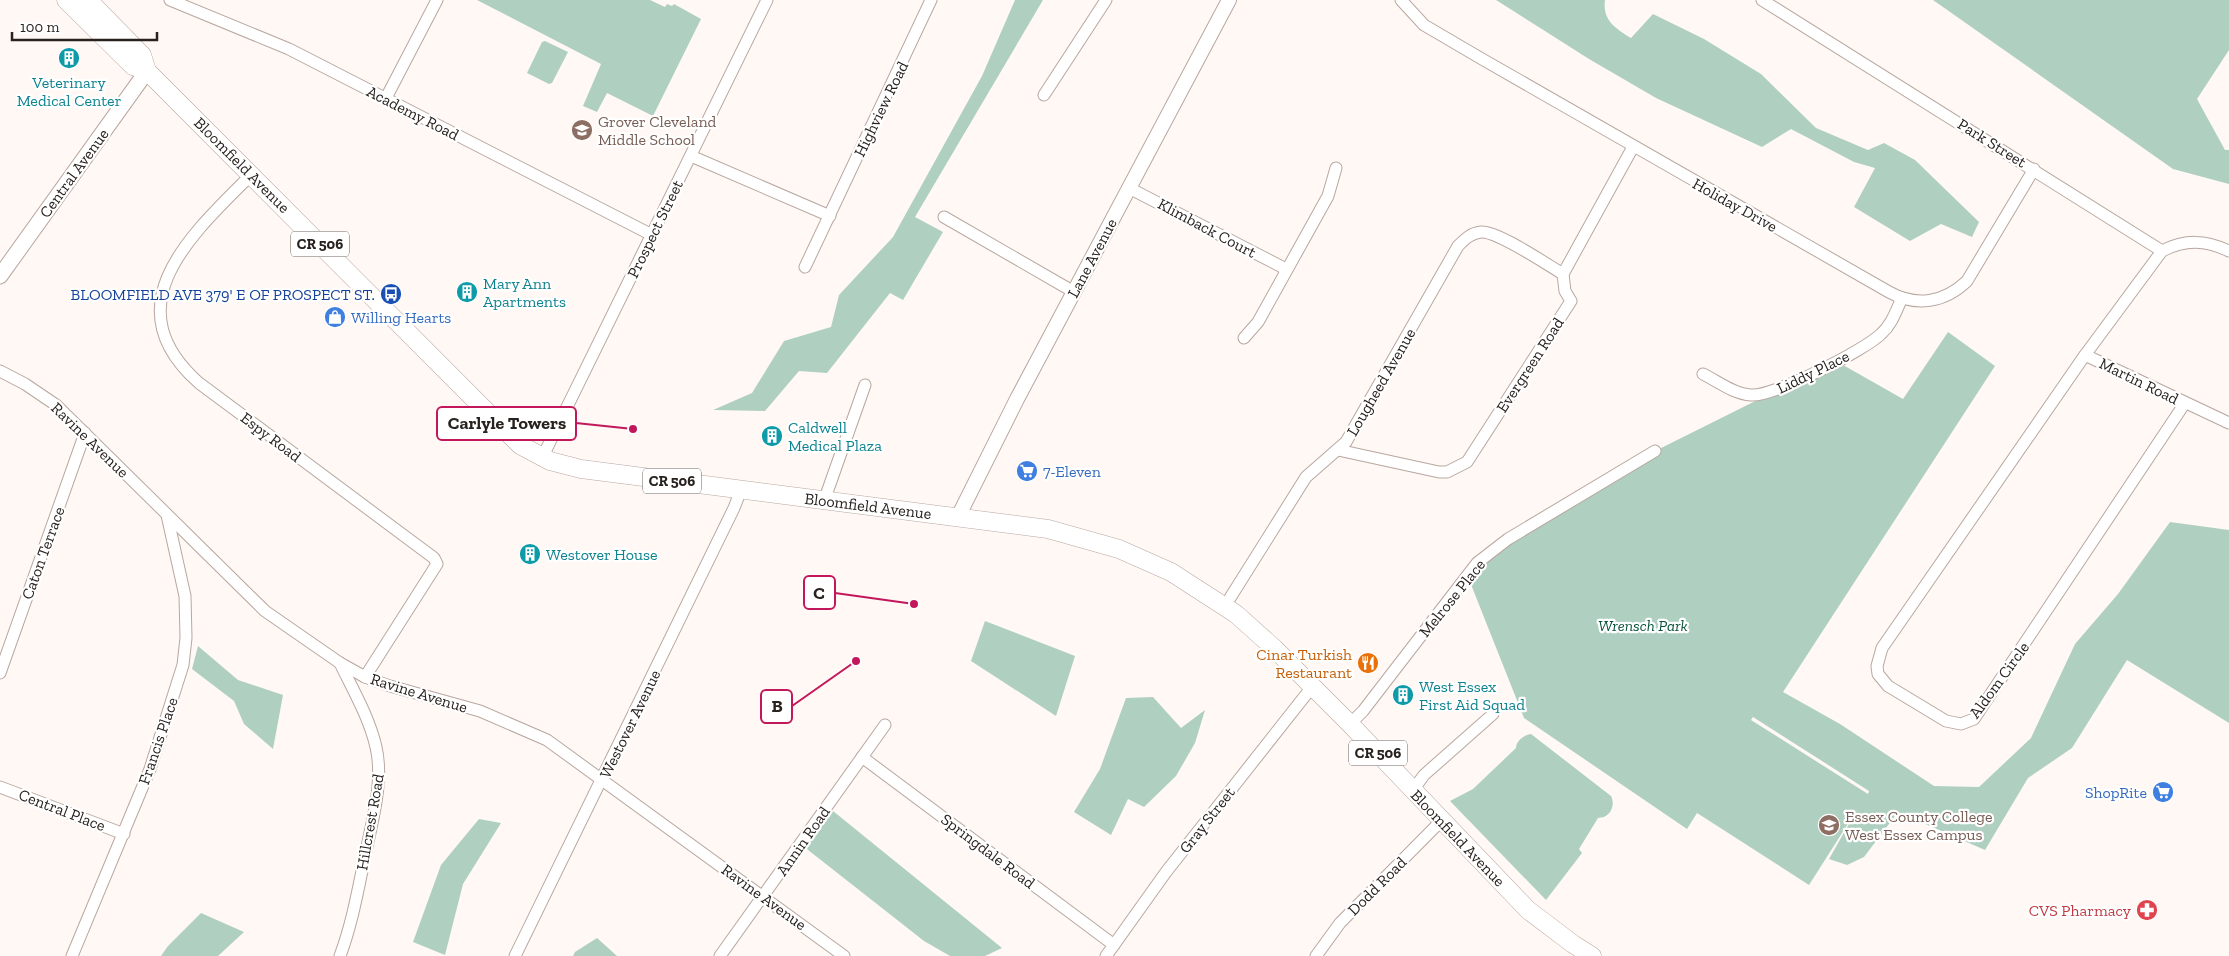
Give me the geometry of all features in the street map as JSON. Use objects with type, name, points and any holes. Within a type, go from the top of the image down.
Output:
[{"type":"main road","name":"Bloomfield Avenue","points":[[68,0],[133,66],[147,70]]},
{"type":"main road","name":"Bloomfield Avenue","points":[[88,0],[142,55],[147,70],[520,446],[542,458],[581,469],[1048,529],[1095,541],[1171,572],[1225,606],[1274,648],[1350,724],[1528,910],[1591,956]]},
{"type":"main road","name":"Central Avenue","points":[[0,276],[147,70]]},
{"type":"street","name":"Academy Road","points":[[170,0],[289,50],[652,235]]},
{"type":"street","points":[[386,98],[437,0]]},
{"type":"street","name":"Prospect Street","points":[[542,458],[768,0]]},
{"type":"street","name":"Highview Road","points":[[806,267],[931,0]]},
{"type":"street","points":[[1044,95],[1106,0]]},
{"type":"street","name":"Lane Avenue","points":[[958,517],[1074,292],[1229,0]]},
{"type":"street","name":"Holiday Drive","points":[[1401,0],[1424,25],[1633,147],[1902,298],[1922,302],[1935,300],[1958,290],[1967,281],[2034,169]]},
{"type":"street","name":"Park Street","points":[[1762,0],[2162,251]]},
{"type":"street","points":[[1563,274],[1633,147]]},
{"type":"street","points":[[691,156],[830,216]]},
{"type":"street","points":[[1244,338],[1258,322],[1328,196],[1336,168]]},
{"type":"street","name":"Espy Road","points":[[252,174],[184,245],[173,262],[166,280],[162,300],[164,329],[175,356],[200,384],[434,558],[436,564],[365,677]]},
{"type":"street","name":"Klimback Court","points":[[1129,188],[1286,269]]},
{"type":"street","points":[[944,217],[1074,292]]},
{"type":"street","name":"Lougheed Avenue","points":[[1225,606],[1306,477],[1338,450],[1354,429],[1458,246],[1465,238],[1473,234],[1490,233],[1563,274]]},
{"type":"street","points":[[2162,251],[2174,245],[2192,241],[2204,242],[2229,251]]},
{"type":"street","name":"Martin Road","points":[[2162,251],[2085,355],[2229,423]]},
{"type":"street","name":"Evergreen Road","points":[[1338,450],[1439,472],[1447,472],[1467,462],[1571,301],[1565,291],[1563,274]]},
{"type":"street","name":"Liddy Place","points":[[1703,374],[1739,394],[1753,396],[1776,391],[1872,343],[1889,325],[1902,298]]},
{"type":"street","name":"Aldom Circle","points":[[2085,355],[1890,635],[1878,657],[1878,674],[1883,681],[1946,722],[1969,723],[1983,708],[2185,403]]},
{"type":"street","name":"Ravine Avenue","points":[[0,371],[25,384],[56,405],[265,611],[340,663],[365,677],[390,686],[480,711],[547,740],[844,956]]},
{"type":"street","points":[[824,501],[865,385]]},
{"type":"street","name":"Caton Terrace","points":[[0,673],[85,433]]},
{"type":"street","name":"Melrose Place","points":[[1350,724],[1364,711],[1476,563],[1508,540],[1655,451]]},
{"type":"street","name":"Westover Avenue","points":[[515,956],[603,779],[741,490]]},
{"type":"street","name":"Francis Place","points":[[72,956],[150,769],[183,665],[186,638],[185,596],[167,515]]},
{"type":"street","name":"Hillcrest Road","points":[[340,663],[365,714],[376,745],[379,765],[376,802],[350,931],[340,956]]},
{"type":"street","name":"Gray Street","points":[[1106,956],[1166,872],[1312,686]]},
{"type":"street","points":[[1413,790],[1424,775],[1493,714]]},
{"type":"street","name":"Annin Road","points":[[720,956],[764,897],[885,725]]},
{"type":"street","name":"Springdale Road","points":[[862,757],[1114,944]]},
{"type":"street","name":"Central Place","points":[[0,787],[124,834]]},
{"type":"street","name":"Dodd Road","points":[[1316,956],[1340,923],[1442,820]]},
{"type":"green space","points":[[477,0],[650,0],[665,7],[667,4],[672,6],[674,4],[701,19],[653,116],[607,93],[597,112],[583,106],[601,64]]},
{"type":"green space","points":[[1015,0],[1043,0],[915,217],[943,232],[903,300],[890,293],[827,373],[799,371],[765,411],[713,410],[752,393],[784,341],[831,327],[839,295],[893,237],[982,76]]},
{"type":"green space","points":[[1496,0],[1605,0],[1606,13],[1611,23],[1631,38],[1653,14],[1704,39],[1761,74],[1816,128],[1868,150],[1884,143],[1915,160],[1979,222],[1972,237],[1941,224],[1910,241],[1854,207],[1875,168],[1854,162],[1791,129],[1762,147],[1656,98],[1589,59]]},
{"type":"green space","points":[[1933,0],[2229,0],[2229,50],[2197,99],[2225,150],[2229,150],[2229,184],[2173,169]]},
{"type":"green space","points":[[545,41],[568,52],[552,83],[549,84],[527,73],[542,42]]},
{"type":"green space","name":"Wrensch Park","points":[[1948,332],[1995,366],[1783,692],[1840,724],[1934,786],[1979,787],[2031,738],[2075,644],[2118,594],[2170,522],[2229,530],[2229,723],[2127,660],[2072,748],[2028,778],[1985,850],[1898,812],[1864,857],[1847,865],[1829,859],[1858,808],[1809,885],[1697,813],[1687,829],[1524,718],[1470,582],[1487,555],[1655,451],[1836,361],[1903,399]],"holes":[[[1753,717],[1869,791],[1868,794],[1751,720]]]},
{"type":"green space","points":[[985,621],[1075,656],[1056,716],[971,661]]},
{"type":"green space","points":[[198,646],[238,680],[283,695],[273,749],[244,724],[234,701],[192,669]]},
{"type":"green space","points":[[1153,697],[1181,728],[1205,710],[1195,743],[1176,776],[1144,807],[1128,799],[1111,835],[1074,812],[1100,769],[1126,698]]},
{"type":"green space","points":[[1531,734],[1611,796],[1613,802],[1609,813],[1604,817],[1598,818],[1579,849],[1582,853],[1546,900],[1450,801],[1473,789],[1516,748],[1517,743],[1521,739]]},
{"type":"green space","points":[[833,811],[1002,948],[985,956],[950,956],[924,941],[803,846]]},
{"type":"green space","points":[[479,819],[501,823],[463,884],[445,955],[413,942],[441,865]]},
{"type":"green space","points":[[201,913],[244,932],[218,956],[161,956],[168,946]]},
{"type":"green space","points":[[597,938],[617,956],[573,956],[575,952]]},
{"type":"place","name":"Veterinary Medical Center","points":[[69,58]]},
{"type":"place","name":"Grover Cleveland Middle School","points":[[582,130]]},
{"type":"place","name":"Mary Ann Apartments","points":[[467,292]]},
{"type":"place","name":"BLOOMFIELD AVE 379' E OF PROSPECT ST.","points":[[391,294]]},
{"type":"place","name":"Willing Hearts","points":[[335,317]]},
{"type":"place","name":"Carlyle Towers","points":[[633,429]]},
{"type":"place","name":"Caldwell Medical Plaza","points":[[772,436]]},
{"type":"place","name":"7-Eleven","points":[[1027,471]]},
{"type":"place","name":"Westover House","points":[[530,554]]},
{"type":"place","name":"C","points":[[914,604]]},
{"type":"place","name":"B","points":[[856,661]]},
{"type":"place","name":"Cinar Turkish Restaurant","points":[[1368,663]]},
{"type":"place","name":"West Essex First Aid Squad","points":[[1403,695]]},
{"type":"place","name":"ShopRite","points":[[2163,792]]},
{"type":"place","name":"Essex County College West Essex Campus","points":[[1829,825]]},
{"type":"place","name":"CVS Pharmacy","points":[[2147,910]]}]
